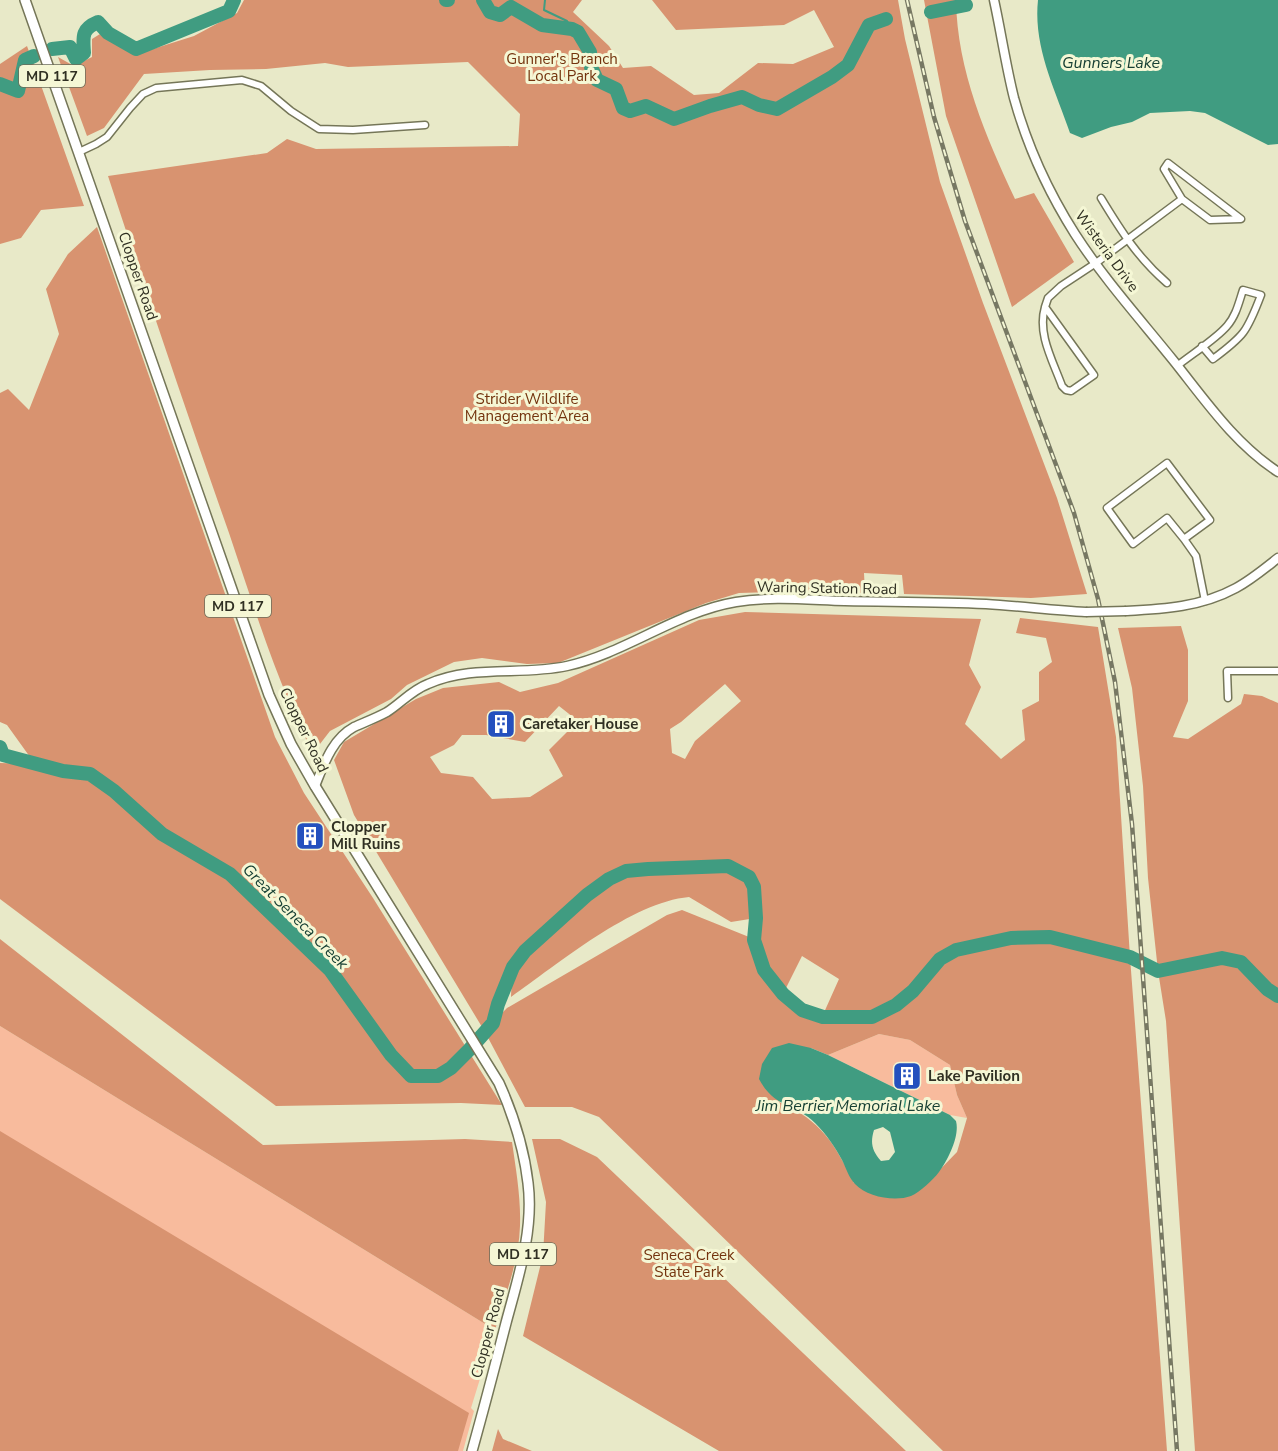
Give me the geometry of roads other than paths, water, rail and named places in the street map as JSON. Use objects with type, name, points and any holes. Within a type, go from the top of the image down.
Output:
[{"type":"main road","name":"Clopper Road","points":[[25,0],[269,695],[291,744],[315,786],[485,1059],[502,1090],[517,1129],[528,1184],[528,1216],[524,1253],[472,1451]]},
{"type":"street","name":"Wisteria Drive","points":[[994,0],[1014,98],[1031,147],[1058,204],[1096,263],[1239,441],[1278,472]]},
{"type":"street","points":[[79,152],[107,137],[143,94],[156,88],[242,80],[261,86],[291,111],[319,129],[353,130],[425,125]]},
{"type":"street","points":[[1168,163],[1241,219],[1210,220],[1182,199],[1164,169],[1168,163]]},
{"type":"street","points":[[1101,198],[1127,240],[1147,265],[1167,283]]},
{"type":"street","points":[[1045,307],[1094,375],[1071,391],[1062,386],[1042,332],[1042,319],[1045,307],[1048,298],[1060,286],[1096,263],[1182,199]]},
{"type":"street","points":[[1178,366],[1202,346],[1227,326],[1234,315],[1243,290],[1260,295],[1251,322],[1234,343],[1213,359],[1202,346]]},
{"type":"street","points":[[1184,539],[1210,520],[1167,463],[1107,508],[1133,544],[1167,518],[1196,556],[1205,601]]},
{"type":"street","name":"Waring Station Road","points":[[315,786],[327,756],[343,735],[352,728],[386,712],[427,684],[483,671],[550,668],[576,664],[602,655],[673,623],[737,602],[776,599],[986,604],[1086,612],[1178,607],[1205,601],[1235,589],[1278,558]]},
{"type":"street","points":[[1228,698],[1227,670],[1278,671]]},
{"type":"water","name":"Gunners Lake","points":[[1038,0],[1278,0],[1278,144],[1268,145],[1205,113],[1190,111],[1150,113],[1132,122],[1082,138],[1070,133],[1046,68],[1037,17]]},
{"type":"water","name":"Jim Berrier Memorial Lake","points":[[789,1043],[811,1048],[950,1115],[956,1121],[955,1141],[939,1172],[918,1192],[904,1198],[882,1197],[860,1188],[851,1179],[836,1150],[819,1127],[808,1117],[779,1101],[765,1089],[759,1079],[762,1064],[772,1048]],"holes":[[[883,1127],[890,1132],[895,1152],[889,1160],[881,1161],[873,1147],[874,1130]]]},
{"type":"waterway","points":[[52,49],[70,47],[76,59],[84,53],[84,34],[88,28],[98,22],[108,33],[136,49],[229,11],[234,0]]},
{"type":"waterway","points":[[483,0],[490,12],[500,15],[511,7],[542,25],[578,32],[590,52],[591,67],[597,80],[616,89],[623,108],[630,111],[646,106],[674,119],[742,97],[759,105],[777,109],[848,65],[869,25],[886,19]]},
{"type":"waterway","points":[[545,0],[544,10],[567,21],[572,29]]},
{"type":"waterway","points":[[931,12],[966,5]]},
{"type":"waterway","points":[[0,84],[18,91],[25,60],[34,56]]},
{"type":"waterway","name":"Great Seneca Creek","points":[[0,747],[3,755],[63,771],[90,774],[114,791],[162,834],[230,874],[330,970],[391,1055],[411,1076],[438,1076],[451,1068],[493,1023],[513,967],[525,951],[587,895],[609,879],[626,871],[728,866],[749,877],[754,887],[756,918],[754,940],[764,970],[783,994],[802,1010],[823,1017],[872,1017],[896,1005],[913,991],[940,959],[956,950],[1011,938],[1050,937],[1130,957],[1158,971],[1222,958],[1241,962],[1267,989],[1278,996]]},
{"type":"railway","points":[[907,0],[934,117],[965,221],[1074,513],[1098,599],[1115,682],[1132,824],[1177,1451]]},
{"type":"place","name":"Caretaker House","points":[[501,724]]},
{"type":"place","name":"Clopper Mill Ruins","points":[[310,836]]},
{"type":"place","name":"Lake Pavilion","points":[[907,1076]]},
{"type":"park label","name":"Gunner's Branch Local Park","points":[[562,68]]},
{"type":"park label","name":"Strider Wildlife Management Area","points":[[527,408]]},
{"type":"park label","name":"Seneca Creek State Park","points":[[689,1264]]}]
